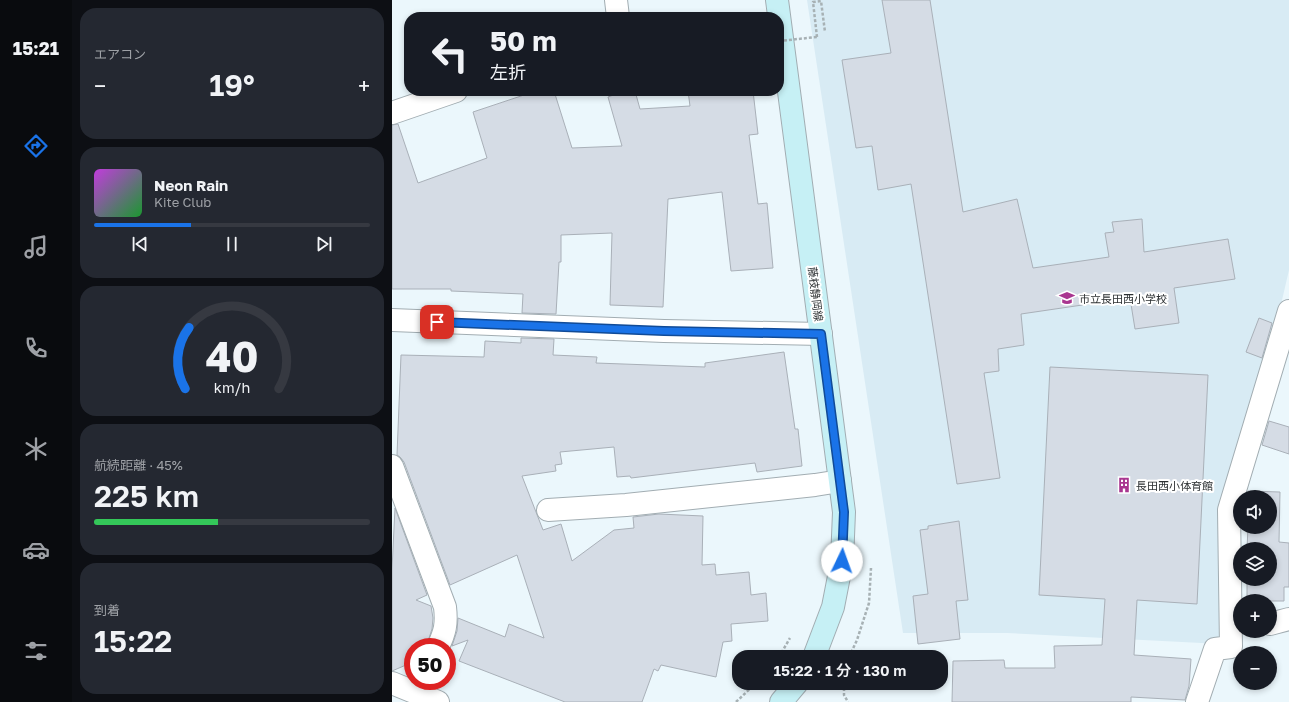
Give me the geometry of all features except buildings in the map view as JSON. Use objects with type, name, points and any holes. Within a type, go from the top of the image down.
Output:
[{"type":"main road","name":"藤枝静岡線","points":[[777,0],[779,12]]},
{"type":"main road","name":"藤枝静岡線","points":[[784,53],[844,512],[842,561],[833,607],[817,650]]},
{"type":"street","points":[[616,0],[617,12]]},
{"type":"street","points":[[392,113],[441,96]]},
{"type":"street","points":[[1236,594],[1230,510],[1289,311]]},
{"type":"street","points":[[392,320],[664,331],[821,334]]},
{"type":"street","points":[[392,466],[445,607],[447,621],[442,638]]},
{"type":"street","points":[[548,510],[626,505],[840,481]]},
{"type":"street","points":[[1277,622],[1289,619]]},
{"type":"street","points":[[1197,702],[1215,649],[1231,647],[1235,638]]},
{"type":"street","points":[[392,683],[404,685]]},
{"type":"street","points":[[424,690],[438,702]]},
{"type":"path","points":[[784,40],[818,37],[813,2],[821,1],[825,32]]},
{"type":"path","points":[[736,702],[749,690]]},
{"type":"path","points":[[844,690],[844,695],[848,702]]},
{"type":"shaded area","name":"市立長田西小学校","points":[[807,0],[1289,0],[1289,270],[1276,326],[1224,509],[1221,644],[1007,633],[903,633]]},
{"type":"place","name":"市立長田西小学校","points":[[1067,298]]},
{"type":"place","name":"長田西小体育館","points":[[1124,485]]},
{"type":"route","points":[[437,322],[664,331],[821,334],[844,512],[842,561]]}]
